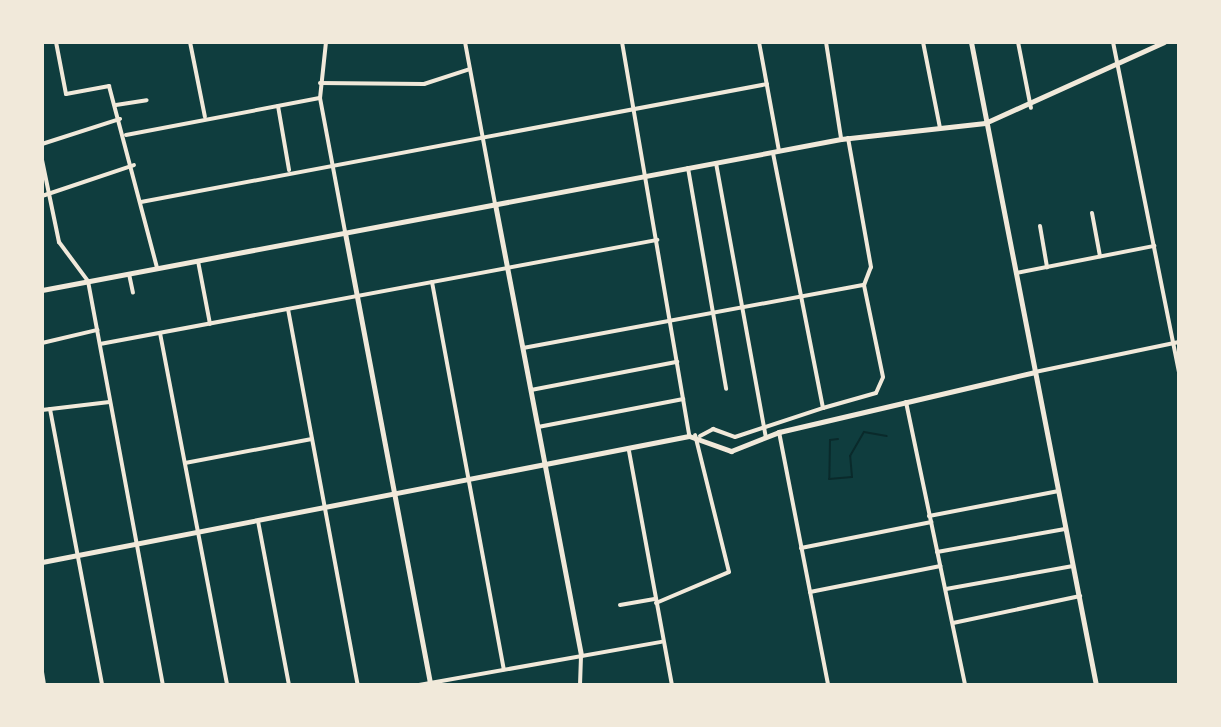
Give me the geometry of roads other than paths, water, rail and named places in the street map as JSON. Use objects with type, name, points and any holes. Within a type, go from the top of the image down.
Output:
[{"type":"street","points":[[56,42],[66,94],[109,86],[134,165],[157,268]]},
{"type":"street","points":[[190,42],[205,117]]},
{"type":"street","points":[[326,42],[320,98],[430,684]]},
{"type":"street","points":[[465,42],[581,655],[580,685]]},
{"type":"street","points":[[599,42],[608,42]]},
{"type":"street","points":[[620,605],[655,601],[729,572],[683,399],[622,42]]},
{"type":"street","points":[[759,42],[800,297],[823,408]]},
{"type":"street","points":[[42,562],[629,451],[713,429],[735,437],[764,425],[876,393],[883,377],[864,285],[871,267],[826,42]]},
{"type":"street","points":[[923,42],[940,128]]},
{"type":"street","points":[[971,42],[1096,685]]},
{"type":"street","points":[[1018,42],[1031,108]]},
{"type":"street","points":[[1113,42],[1176,342],[1179,372]]},
{"type":"street","points":[[42,290],[844,138],[985,123],[1031,108],[1164,42]]},
{"type":"street","points":[[320,83],[424,84],[471,69]]},
{"type":"street","points":[[141,202],[289,171],[767,84]]},
{"type":"street","points":[[125,135],[320,98]]},
{"type":"street","points":[[116,105],[147,100]]},
{"type":"street","points":[[278,106],[289,171]]},
{"type":"street","points":[[42,144],[120,119]]},
{"type":"street","points":[[42,160],[45,195],[59,242],[88,281],[163,685]]},
{"type":"street","points":[[716,163],[766,437]]},
{"type":"street","points":[[45,195],[134,165]]},
{"type":"street","points":[[688,168],[726,389]]},
{"type":"street","points":[[1092,213],[1100,256]]},
{"type":"street","points":[[1040,226],[1047,267]]},
{"type":"street","points":[[100,344],[657,240]]},
{"type":"street","points":[[1016,273],[1154,246]]},
{"type":"street","points":[[198,261],[210,324]]},
{"type":"street","points":[[129,274],[133,293]]},
{"type":"street","points":[[432,282],[504,669]]},
{"type":"street","points":[[523,348],[864,285]]},
{"type":"street","points":[[288,309],[358,685]]},
{"type":"street","points":[[42,343],[97,330]]},
{"type":"street","points":[[160,333],[227,685]]},
{"type":"street","points":[[695,436],[731,451],[779,432],[905,400],[1176,342]]},
{"type":"street","points":[[531,390],[677,362]]},
{"type":"street","points":[[538,427],[683,399]]},
{"type":"street","points":[[905,400],[965,685]]},
{"type":"street","points":[[42,410],[110,402]]},
{"type":"street","points":[[50,409],[102,685]]},
{"type":"street","points":[[779,432],[828,685]]},
{"type":"street","points":[[185,463],[312,439]]},
{"type":"street","points":[[629,451],[661,642],[672,685]]},
{"type":"street","points":[[929,516],[1059,491]]},
{"type":"street","points":[[258,521],[289,685]]},
{"type":"street","points":[[801,548],[931,522]]},
{"type":"street","points":[[937,552],[1065,529]]},
{"type":"street","points":[[946,589],[1075,565]]},
{"type":"street","points":[[810,592],[940,566]]},
{"type":"street","points":[[953,623],[1080,596]]},
{"type":"street","points":[[419,685],[661,642]]},
{"type":"street","points":[[42,672],[44,685]]},
{"type":"waterway","points":[[838,439],[830,440],[829,479],[852,477],[850,456],[864,432],[887,436]]}]
